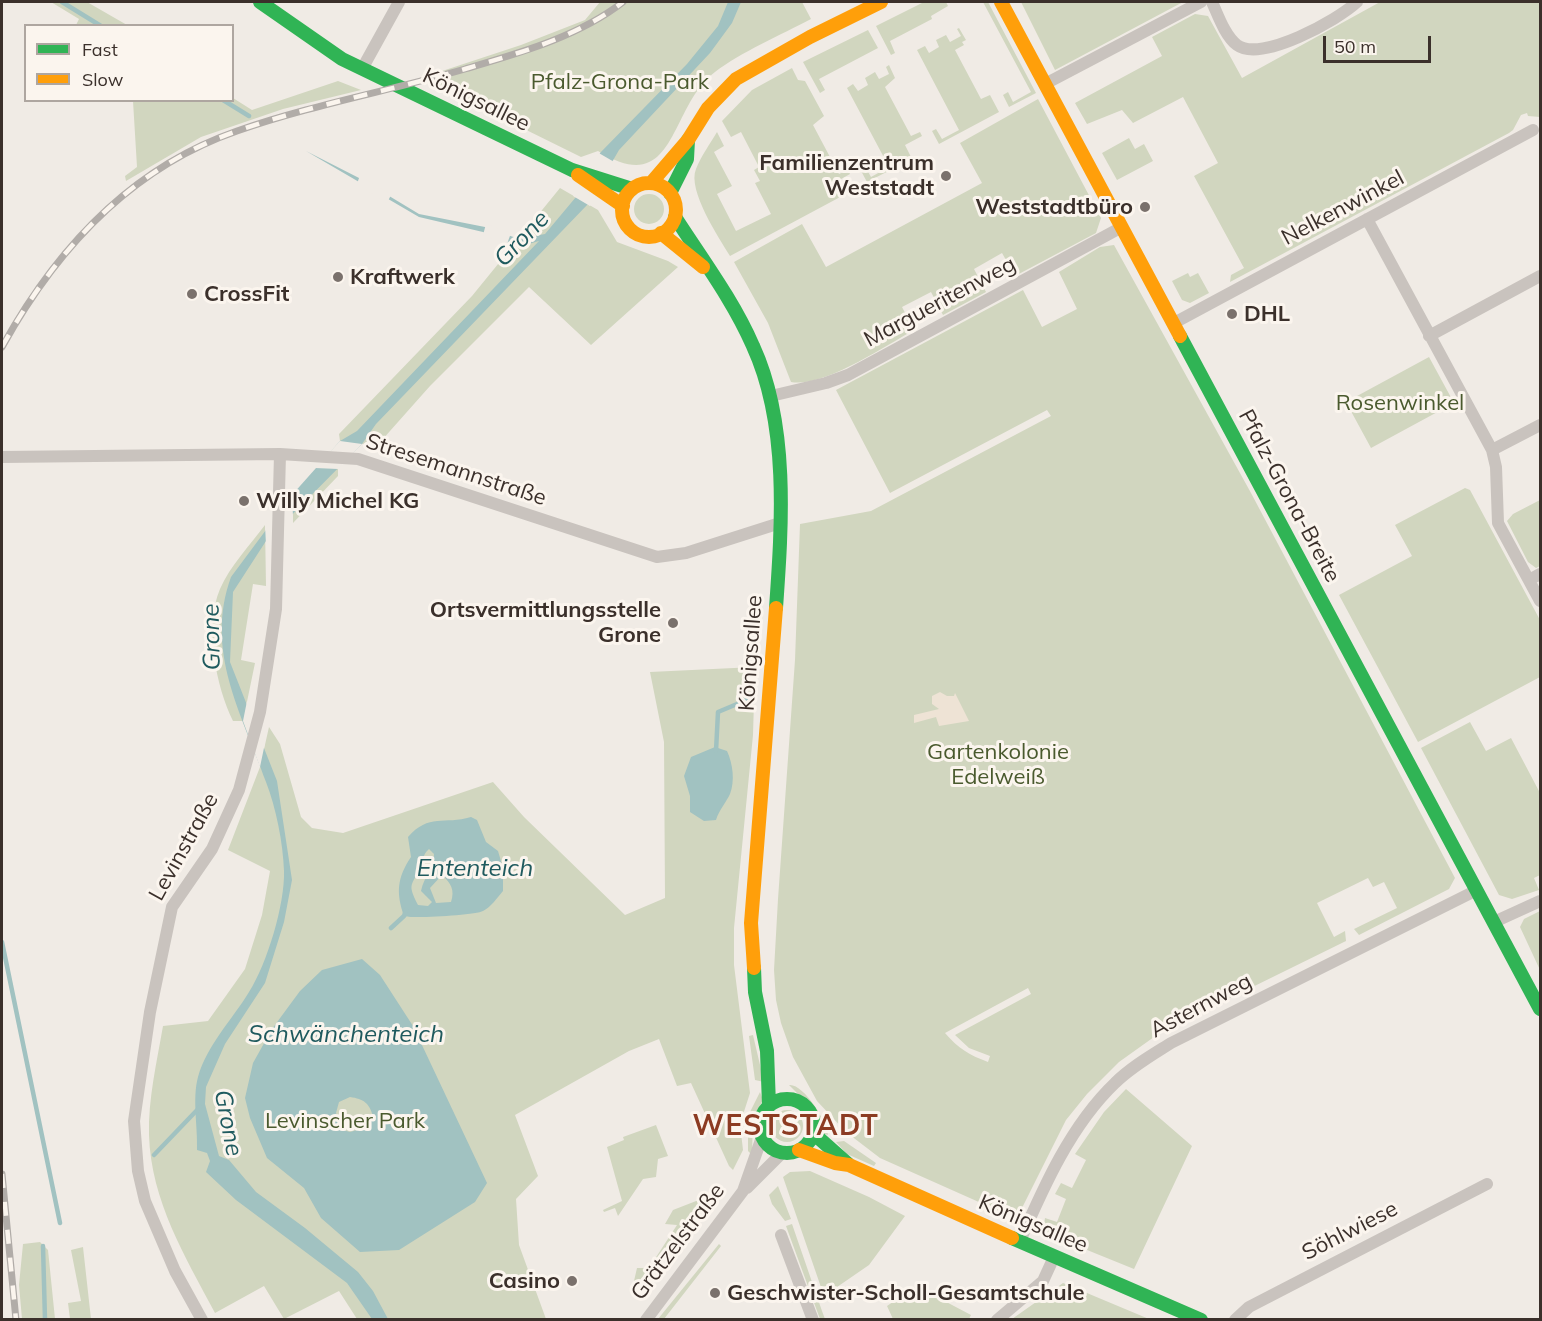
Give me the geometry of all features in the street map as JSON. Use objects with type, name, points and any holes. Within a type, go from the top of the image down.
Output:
[{"type":"street","name":"Königsallee","points":[[260,2],[318,45],[362,69],[609,188],[632,189]]},
{"type":"street","points":[[362,69],[399,2]]},
{"type":"street","points":[[651,183],[688,140],[708,108],[727,87],[746,72],[881,2]]},
{"type":"street","name":"Pfalz-Grona-Breite","points":[[1001,2],[1540,1009]]},
{"type":"street","points":[[1046,84],[1201,2]]},
{"type":"street","points":[[1212,2],[1232,40],[1247,50],[1260,50],[1292,40],[1345,12],[1358,2]]},
{"type":"street","name":"Nelkenwinkel","points":[[1174,323],[1533,130]]},
{"type":"street","points":[[675,217],[669,227],[661,233],[651,236],[635,233],[626,222],[623,206],[632,189],[651,183],[659,185],[670,194],[687,159],[688,140]]},
{"type":"street","name":"Königsallee","points":[[609,188],[623,206]]},
{"type":"street","name":"Königsallee","points":[[670,194],[675,205],[675,217],[736,312],[754,347],[771,396],[780,459],[780,523],[751,923],[755,992],[767,1051],[769,1105],[761,1118],[762,1137]]},
{"type":"street","points":[[1367,219],[1492,450],[1496,467],[1498,522],[1535,577],[1540,601]]},
{"type":"street","name":"Margueritenweg","points":[[771,396],[816,386],[848,375],[1122,227]]},
{"type":"street","name":"Königsallee","points":[[661,233],[710,271]]},
{"type":"street","points":[[1430,336],[1540,276]]},
{"type":"street","points":[[1492,450],[1540,425]]},
{"type":"street","name":"Stresemannstraße","points":[[2,457],[280,454],[349,458],[650,557],[686,553],[780,523]]},
{"type":"street","name":"Levinstraße","points":[[202,1320],[175,1271],[145,1201],[138,1171],[134,1120],[150,1012],[172,907],[212,849],[239,790],[260,712],[276,609],[280,454]]},
{"type":"street","name":"Asternweg","points":[[1020,1242],[1072,1138],[1090,1111],[1115,1083],[1143,1060],[1180,1038],[1477,890]]},
{"type":"street","points":[[1494,922],[1540,901]]},
{"type":"street","name":"Königsallee","points":[[767,1051],[789,1099],[804,1105],[810,1113],[813,1133],[849,1165]]},
{"type":"street","points":[[769,1105],[789,1099]]},
{"type":"street","points":[[799,1150],[813,1133]]},
{"type":"street","points":[[762,1137],[769,1146],[783,1152]]},
{"type":"street","name":"Grätzelstraße","points":[[743,1191],[762,1137]]},
{"type":"street","name":"Königsallee","points":[[783,1152],[799,1150],[835,1163],[849,1165],[1201,1320]]},
{"type":"street","name":"Grätzelstraße","points":[[646,1320],[743,1191],[783,1152]]},
{"type":"street","name":"Söhlwiese","points":[[1235,1320],[1249,1307],[1487,1184]]},
{"type":"street","points":[[781,1234],[813,1320]]},
{"type":"street","points":[[997,1320],[1043,1281],[1054,1257]]},
{"type":"green space","points":[[51,2],[87,2],[125,24],[76,24],[79,19]]},
{"type":"green space","name":"Pfalz-Grona-Park","points":[[600,2],[802,2],[811,19],[749,51],[715,72],[700,87],[668,143],[657,157],[643,164],[624,163],[598,151],[581,157],[421,78],[521,45],[585,20]]},
{"type":"green space","points":[[924,2],[946,2],[948,6],[931,16],[932,19],[890,41],[895,53],[891,55],[876,26]]},
{"type":"green space","points":[[983,2],[988,2],[1036,93],[1009,107],[1003,95],[1008,92],[1013,102],[1031,92]]},
{"type":"green space","points":[[1021,2],[1183,2],[1055,70]]},
{"type":"green space","points":[[1380,2],[1540,2],[1540,117],[1528,116],[1527,113],[1521,115],[1509,133],[1230,282],[1231,275],[1244,268],[1194,176],[1218,163],[1183,97],[1133,123],[1122,110],[1087,124],[1075,103],[1162,56],[1152,37],[1195,14],[1208,16],[1242,78]]},
{"type":"green space","points":[[959,28],[966,40],[962,42],[964,45],[955,50],[981,99],[990,95],[999,112],[939,144],[932,131],[936,129],[942,139],[959,130],[917,50],[925,46],[929,53],[939,47],[936,40],[946,35],[950,42],[961,36],[957,29]]},
{"type":"green space","points":[[868,30],[878,48],[819,79],[825,90],[820,93],[803,62]]},
{"type":"green space","points":[[889,65],[895,78],[885,87],[911,136],[920,132],[922,136],[905,145],[912,159],[867,182],[860,169],[865,166],[871,177],[889,167],[847,88],[853,84],[858,91],[868,85],[865,78],[875,72],[879,79],[889,74],[886,67]]},
{"type":"green space","points":[[792,68],[798,80],[805,81],[824,116],[813,125],[839,174],[848,170],[850,174],[834,183],[840,194],[857,188],[730,256],[700,201],[694,178],[696,169],[717,132],[724,146],[714,152],[732,186],[717,194],[736,231],[771,214],[755,183],[760,181],[754,170],[759,167],[741,132],[731,137],[722,121],[752,90]]},
{"type":"green space","points":[[338,81],[361,90],[283,109],[201,137],[126,181],[125,176],[137,167],[133,102],[234,102],[234,99],[252,110]]},
{"type":"green space","points":[[1038,99],[1101,218],[1096,233],[1015,276],[1002,253],[974,269],[986,292],[943,315],[931,292],[902,307],[914,330],[854,364],[820,379],[791,382],[768,323],[734,262],[802,224],[826,267],[982,183],[960,143]]},
{"type":"green space","points":[[1129,138],[1135,149],[1144,144],[1153,161],[1117,180],[1102,153]]},
{"type":"green space","points":[[560,188],[598,210],[617,242],[678,267],[591,345],[529,287],[430,386],[382,440],[362,444],[340,441],[339,434],[472,296]]},
{"type":"green space","points":[[649,194],[659,199],[664,209],[659,219],[649,224],[639,219],[634,209],[639,199]]},
{"type":"green space","name":"Gartenkolonie Edelweiß","points":[[1114,245],[1251,493],[1455,878],[1449,889],[1359,935],[1354,929],[1397,908],[1384,882],[1373,887],[1368,878],[1317,903],[1334,937],[1345,931],[1346,941],[1161,1032],[1119,1062],[1087,1094],[1066,1120],[1020,1212],[1008,1215],[880,1158],[846,1132],[817,1101],[793,1057],[781,1023],[776,1000],[774,970],[795,660],[800,524],[871,511],[1051,416],[1047,410],[890,493],[836,390],[1023,290],[1042,327],[1077,309],[1059,272],[1100,247]],"holes":[[[1028,988],[1031,994],[955,1035],[969,1048],[990,1056],[988,1062],[964,1050],[945,1033]]]},
{"type":"green space","points":[[1188,273],[1190,277],[1198,273],[1209,293],[1190,303],[1182,300],[1172,281]]},
{"type":"green space","name":"Rosenwinkel","points":[[1429,357],[1454,403],[1371,448],[1346,402]]},
{"type":"green space","points":[[334,469],[338,469],[338,476],[293,523],[293,513]]},
{"type":"green space","points":[[1465,488],[1470,490],[1540,620],[1540,677],[1418,742],[1339,595],[1412,556],[1395,525]]},
{"type":"green space","points":[[1540,500],[1540,566],[1536,568],[1528,562],[1507,521],[1513,514]]},
{"type":"green space","points":[[265,525],[266,586],[253,584],[241,660],[255,663],[243,721],[233,721],[217,674],[214,656],[215,604],[229,572]]},
{"type":"green space","name":"Levinscher Park","points":[[755,667],[753,735],[734,928],[734,965],[750,1093],[740,1124],[743,1150],[733,1170],[729,1166],[691,1083],[677,1086],[659,1039],[629,1051],[515,1115],[538,1176],[516,1199],[519,1245],[546,1319],[357,1319],[339,1291],[284,1319],[264,1286],[215,1313],[181,1249],[156,1183],[149,1135],[150,1108],[163,1026],[208,1021],[245,969],[262,915],[270,871],[228,850],[260,767],[269,727],[280,744],[301,817],[312,828],[343,833],[493,782],[524,817],[625,915],[665,898],[664,742],[650,672]]},
{"type":"green space","points":[[1470,722],[1486,751],[1511,738],[1540,793],[1540,875],[1534,878],[1539,890],[1512,899],[1499,895],[1421,748]]},
{"type":"green space","points":[[1540,911],[1540,970],[1520,927],[1524,919]]},
{"type":"green space","points":[[753,1035],[764,1082],[755,1080],[749,1036]]},
{"type":"green space","points":[[789,1085],[795,1086],[807,1096],[823,1121],[828,1135],[820,1133],[812,1108]]},
{"type":"green space","points":[[1126,1089],[1192,1146],[1134,1269],[1055,1237],[1048,1233],[1044,1225],[1045,1218],[1057,1222],[1066,1199],[1055,1194],[1061,1183],[1072,1188],[1086,1160],[1075,1154],[1104,1112]]},
{"type":"green space","points":[[760,1092],[763,1100],[753,1118],[752,1155],[748,1151],[748,1116]]},
{"type":"green space","points":[[787,1110],[798,1115],[803,1126],[798,1137],[787,1142],[776,1137],[771,1126],[776,1115]]},
{"type":"green space","points":[[656,1125],[668,1156],[658,1159],[656,1177],[643,1179],[618,1216],[615,1208],[604,1212],[603,1210],[622,1201],[607,1147],[624,1140],[623,1137]]},
{"type":"green space","points":[[844,1141],[876,1163],[874,1166],[847,1154],[836,1142]]},
{"type":"green space","points":[[810,1171],[905,1216],[869,1265],[824,1296],[783,1177],[790,1172]]},
{"type":"green space","points":[[778,1186],[791,1219],[785,1221],[772,1204],[769,1195]]},
{"type":"green space","points":[[709,1196],[662,1252],[638,1290],[634,1281],[637,1268],[649,1268],[677,1225],[665,1224],[673,1210]]},
{"type":"green space","points":[[792,1224],[825,1319],[820,1319],[786,1226]]},
{"type":"green space","points":[[40,1242],[48,1250],[55,1319],[22,1319],[19,1285],[23,1244]]},
{"type":"green space","points":[[719,1244],[721,1246],[664,1319],[658,1319]]},
{"type":"green space","points":[[83,1247],[91,1319],[70,1319],[68,1303],[81,1301],[71,1250]]},
{"type":"green space","points":[[1063,1283],[1149,1319],[1012,1319]]},
{"type":"green space","points":[[916,1286],[971,1315],[969,1319],[893,1319],[887,1306]]},
{"type":"shaded area","points":[[940,692],[947,696],[954,696],[955,693],[969,721],[939,726],[936,717],[914,723],[914,715],[939,709],[932,704],[932,696]]},
{"type":"water","name":"Grone","points":[[728,2],[741,2],[732,23],[710,53],[619,150],[588,204],[376,424],[362,444],[266,541],[233,592],[230,662],[277,781],[292,880],[284,922],[265,983],[225,1044],[206,1087],[205,1104],[219,1156],[229,1160],[256,1192],[305,1228],[358,1272],[373,1291],[388,1319],[372,1319],[347,1283],[236,1200],[206,1172],[210,1161],[207,1153],[197,1150],[195,1104],[198,1077],[207,1054],[256,980],[274,933],[284,885],[282,849],[276,814],[229,682],[222,631],[224,604],[231,577],[292,495],[340,441],[357,431],[539,241],[518,247],[483,232],[419,217],[306,151],[361,179],[419,214],[485,227],[519,239],[545,234],[576,197],[600,153],[687,64],[718,26]]},
{"type":"water","points":[[715,747],[727,751],[733,778],[730,794],[716,820],[704,821],[690,812],[690,796],[684,776],[691,757]]},
{"type":"water","name":"Ententeich","points":[[471,817],[477,820],[486,842],[498,851],[503,868],[503,891],[483,911],[430,917],[404,916],[399,886],[411,857],[408,837],[430,822]],"holes":[[[429,849],[434,854],[434,859],[421,891],[432,902],[428,906],[418,905],[412,892],[412,885],[424,855]],[[442,875],[448,881],[453,894],[451,902],[436,903],[430,888]]]},
{"type":"water","name":"Schwänchenteich","points":[[362,959],[380,975],[413,1026],[487,1183],[475,1202],[399,1250],[360,1252],[321,1218],[304,1188],[267,1158],[250,1118],[245,1098],[253,1063],[272,1029],[300,991],[322,970]],"holes":[[[350,1097],[365,1102],[373,1116],[368,1127],[350,1132],[343,1130],[336,1113],[339,1102]]]},
{"type":"pier","points":[[597,152],[616,163],[590,206],[573,196]]},
{"type":"pier","points":[[360,175],[391,195],[387,203],[357,184]]},
{"type":"pier","points":[[486,224],[511,233],[507,244],[483,235]]},
{"type":"pier","points":[[340,441],[362,444],[338,469],[315,468]]},
{"type":"pier","points":[[292,492],[293,517],[266,545],[265,525]]},
{"type":"pier","points":[[247,701],[265,743],[260,767],[243,721]]},
{"type":"waterway","points":[[62,2],[98,24]]},
{"type":"waterway","points":[[226,102],[249,116]]},
{"type":"waterway","points":[[716,751],[718,712],[749,699]]},
{"type":"waterway","points":[[391,928],[404,916],[406,910]]},
{"type":"waterway","points":[[2,942],[60,1223]]},
{"type":"waterway","name":"Grone","points":[[154,1155],[200,1107]]},
{"type":"waterway","points":[[43,1246],[45,1320]]},
{"type":"railway","points":[[2,347],[46,278],[71,246],[99,217],[130,190],[163,167],[198,147],[237,131],[293,113],[436,77],[527,50],[587,25],[623,2]]},
{"type":"railway","points":[[2,1174],[16,1320]]},
{"type":"traffic: fast","points":[[260,2],[342,59],[572,170],[632,189]]},
{"type":"traffic: fast","points":[[670,193],[687,159],[688,140]]},
{"type":"traffic: fast","points":[[675,217],[736,312],[765,376],[773,408],[780,475],[780,543],[776,608]]},
{"type":"traffic: fast","points":[[1180,336],[1540,1009]]},
{"type":"traffic: fast","points":[[754,968],[755,992],[767,1051],[769,1105]]},
{"type":"traffic: fast","points":[[787,1099],[797,1101],[806,1107],[812,1116],[814,1126],[812,1136],[806,1145],[797,1151],[787,1153],[777,1151],[768,1145],[762,1136],[760,1126],[762,1116],[768,1107],[777,1101],[787,1099]]},
{"type":"traffic: fast","points":[[813,1133],[848,1164]]},
{"type":"traffic: fast","points":[[1012,1238],[1201,1320]]},
{"type":"traffic: slow","points":[[651,183],[688,140],[708,108],[736,79],[810,37],[881,2]]},
{"type":"traffic: slow","points":[[1001,2],[1180,336]]},
{"type":"traffic: slow","points":[[578,175],[623,206]]},
{"type":"traffic: slow","points":[[649,183],[659,185],[668,191],[674,200],[676,210],[674,220],[668,229],[659,235],[649,237],[639,235],[630,229],[624,220],[622,210],[624,200],[630,191],[639,185],[649,183]]},
{"type":"traffic: slow","points":[[661,233],[703,267]]},
{"type":"traffic: slow","points":[[754,968],[751,923],[776,608]]},
{"type":"traffic: slow","points":[[799,1150],[835,1163],[849,1165],[1012,1238]]},
{"type":"place","name":"Familienzentrum Weststadt","points":[[946,176]]},
{"type":"place","name":"Weststadtbüro","points":[[1145,207]]},
{"type":"place","name":"Kraftwerk","points":[[338,277]]},
{"type":"place","name":"CrossFit","points":[[192,294]]},
{"type":"place","name":"DHL","points":[[1232,314]]},
{"type":"place","name":"Willy Michel KG","points":[[244,501]]},
{"type":"place","name":"Ortsvermittlungsstelle Grone","points":[[673,623]]},
{"type":"place","name":"Casino","points":[[572,1281]]},
{"type":"place","name":"Geschwister-Scholl-Gesamtschule","points":[[715,1293]]},
{"type":"district","name":"WESTSTADT","points":[[786,1127]]}]
